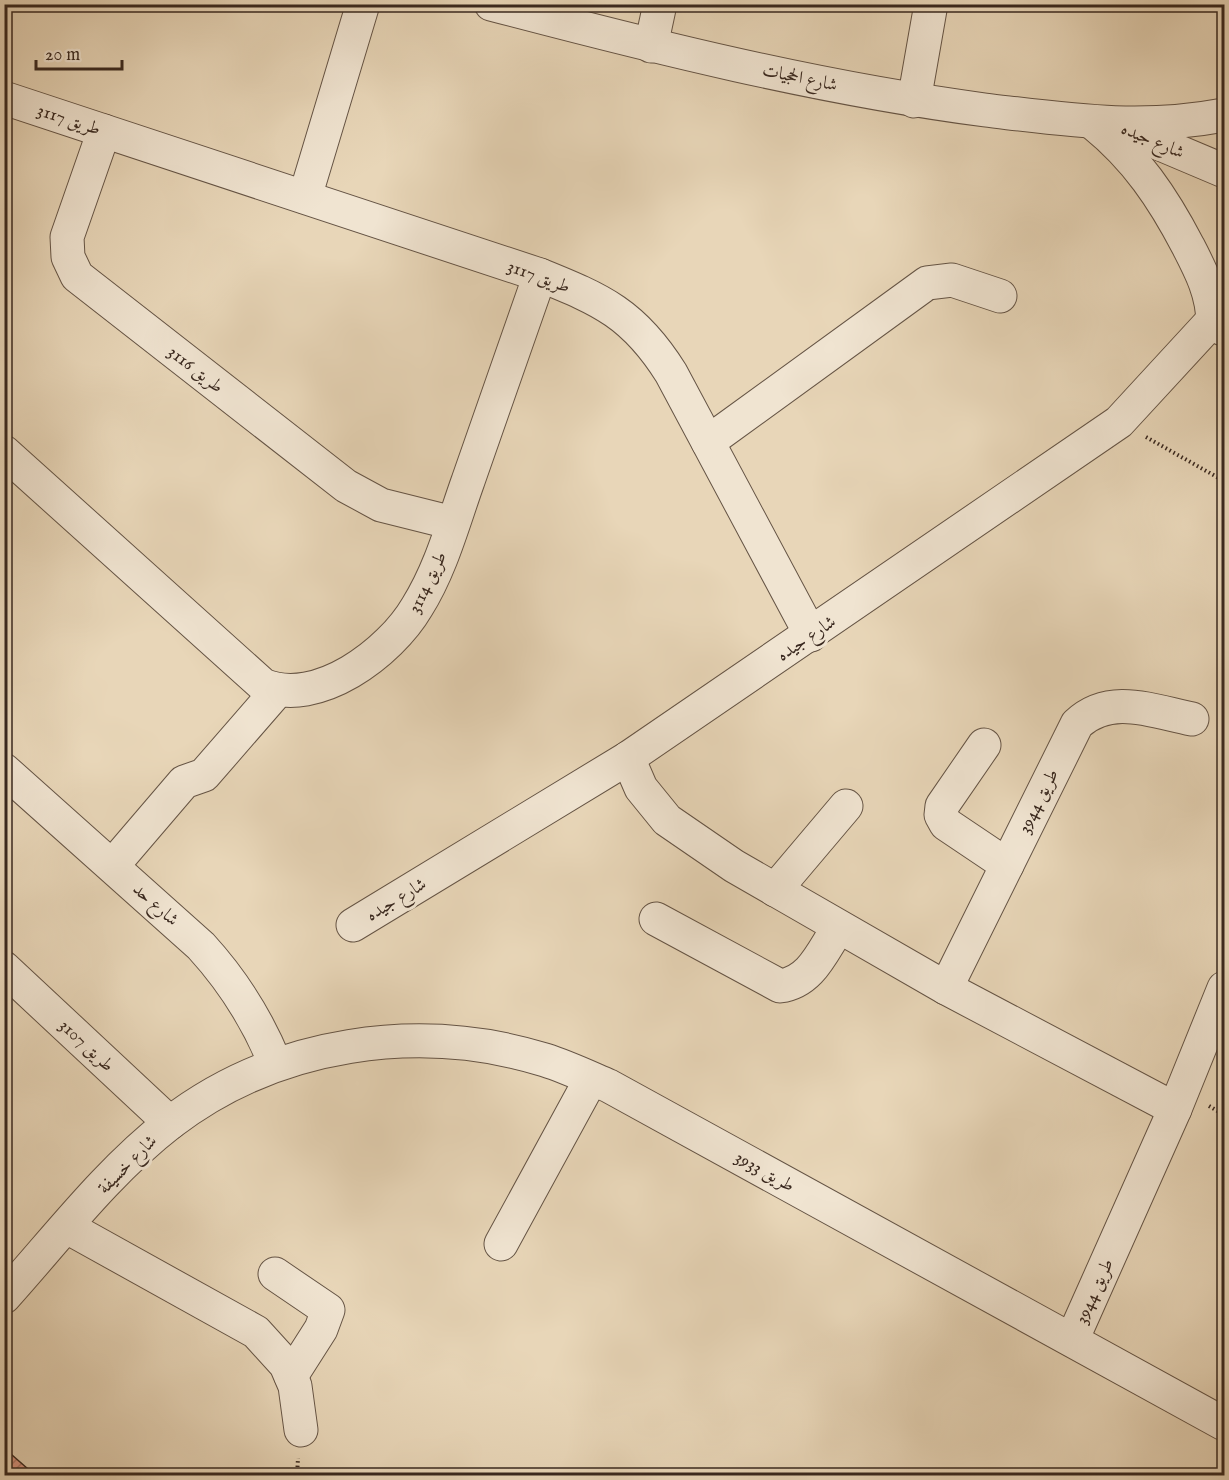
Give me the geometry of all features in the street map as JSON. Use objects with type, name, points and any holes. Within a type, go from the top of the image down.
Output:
[{"type":"street","points":[[305,197],[363,4]]},
{"type":"street","name":"شارع الحجيات","points":[[491,4],[651,46],[914,100],[1104,124]]},
{"type":"street","points":[[651,46],[660,4]]},
{"type":"street","points":[[914,100],[931,4]]},
{"type":"street","name":"طريق 3117","points":[[4,98],[540,275],[591,295],[615,309],[637,328],[666,365],[811,635]]},
{"type":"street","name":"شارع جيده","points":[[1104,124],[1154,124],[1224,115]]},
{"type":"street","points":[[1104,124],[1168,207],[1206,284],[1220,320]]},
{"type":"street","name":"شارع جيده","points":[[1104,124],[1224,171]]},
{"type":"street","name":"طريق 3116","points":[[104,131],[67,237],[68,257],[78,276],[346,486],[381,505],[453,523]]},
{"type":"street","name":"طريق 3114","points":[[277,691],[304,691],[346,674],[387,645],[417,607],[431,580],[453,523],[540,275]]},
{"type":"street","points":[[708,442],[927,283],[952,280],[1000,296]]},
{"type":"street","name":"شارع جيده","points":[[353,925],[628,758],[811,635],[1119,422],[1220,320]]},
{"type":"street","points":[[9,465],[262,686],[277,691],[204,775],[184,782],[113,865]]},
{"type":"street","name":"طريق 3944","points":[[946,988],[1071,735],[1086,716],[1096,710],[1120,705],[1192,718]]},
{"type":"street","points":[[984,745],[942,806],[941,815],[946,824],[1006,865]]},
{"type":"street","points":[[628,758],[641,788],[667,820],[734,866],[838,928],[946,988],[1175,1109]]},
{"type":"street","name":"شارع حد","points":[[4,770],[181,926],[220,967],[252,1013],[275,1063]]},
{"type":"street","points":[[775,890],[846,806]]},
{"type":"street","points":[[656,919],[780,986],[794,984],[804,979],[838,928]]},
{"type":"street","name":"طريق 3107","points":[[4,968],[170,1123]]},
{"type":"street","name":"طريق 3944","points":[[1072,1340],[1175,1109],[1224,988]]},
{"type":"street","name":"طريق 3933","points":[[275,1063],[342,1047],[410,1041],[478,1045],[545,1060],[591,1078],[629,1097],[1223,1425]]},
{"type":"street","name":"شارع خسيفة","points":[[4,1297],[117,1173],[170,1123],[224,1087],[275,1063]]},
{"type":"street","points":[[501,1244],[591,1078]]},
{"type":"street","points":[[67,1227],[256,1332],[272,1347],[291,1376],[300,1407],[301,1430]]},
{"type":"street","points":[[275,1274],[328,1310],[321,1329],[291,1376]]},
{"type":"path","points":[[1119,422],[1224,480]]},
{"type":"building","points":[[4,1448],[36,1476],[4,1476]]}]
